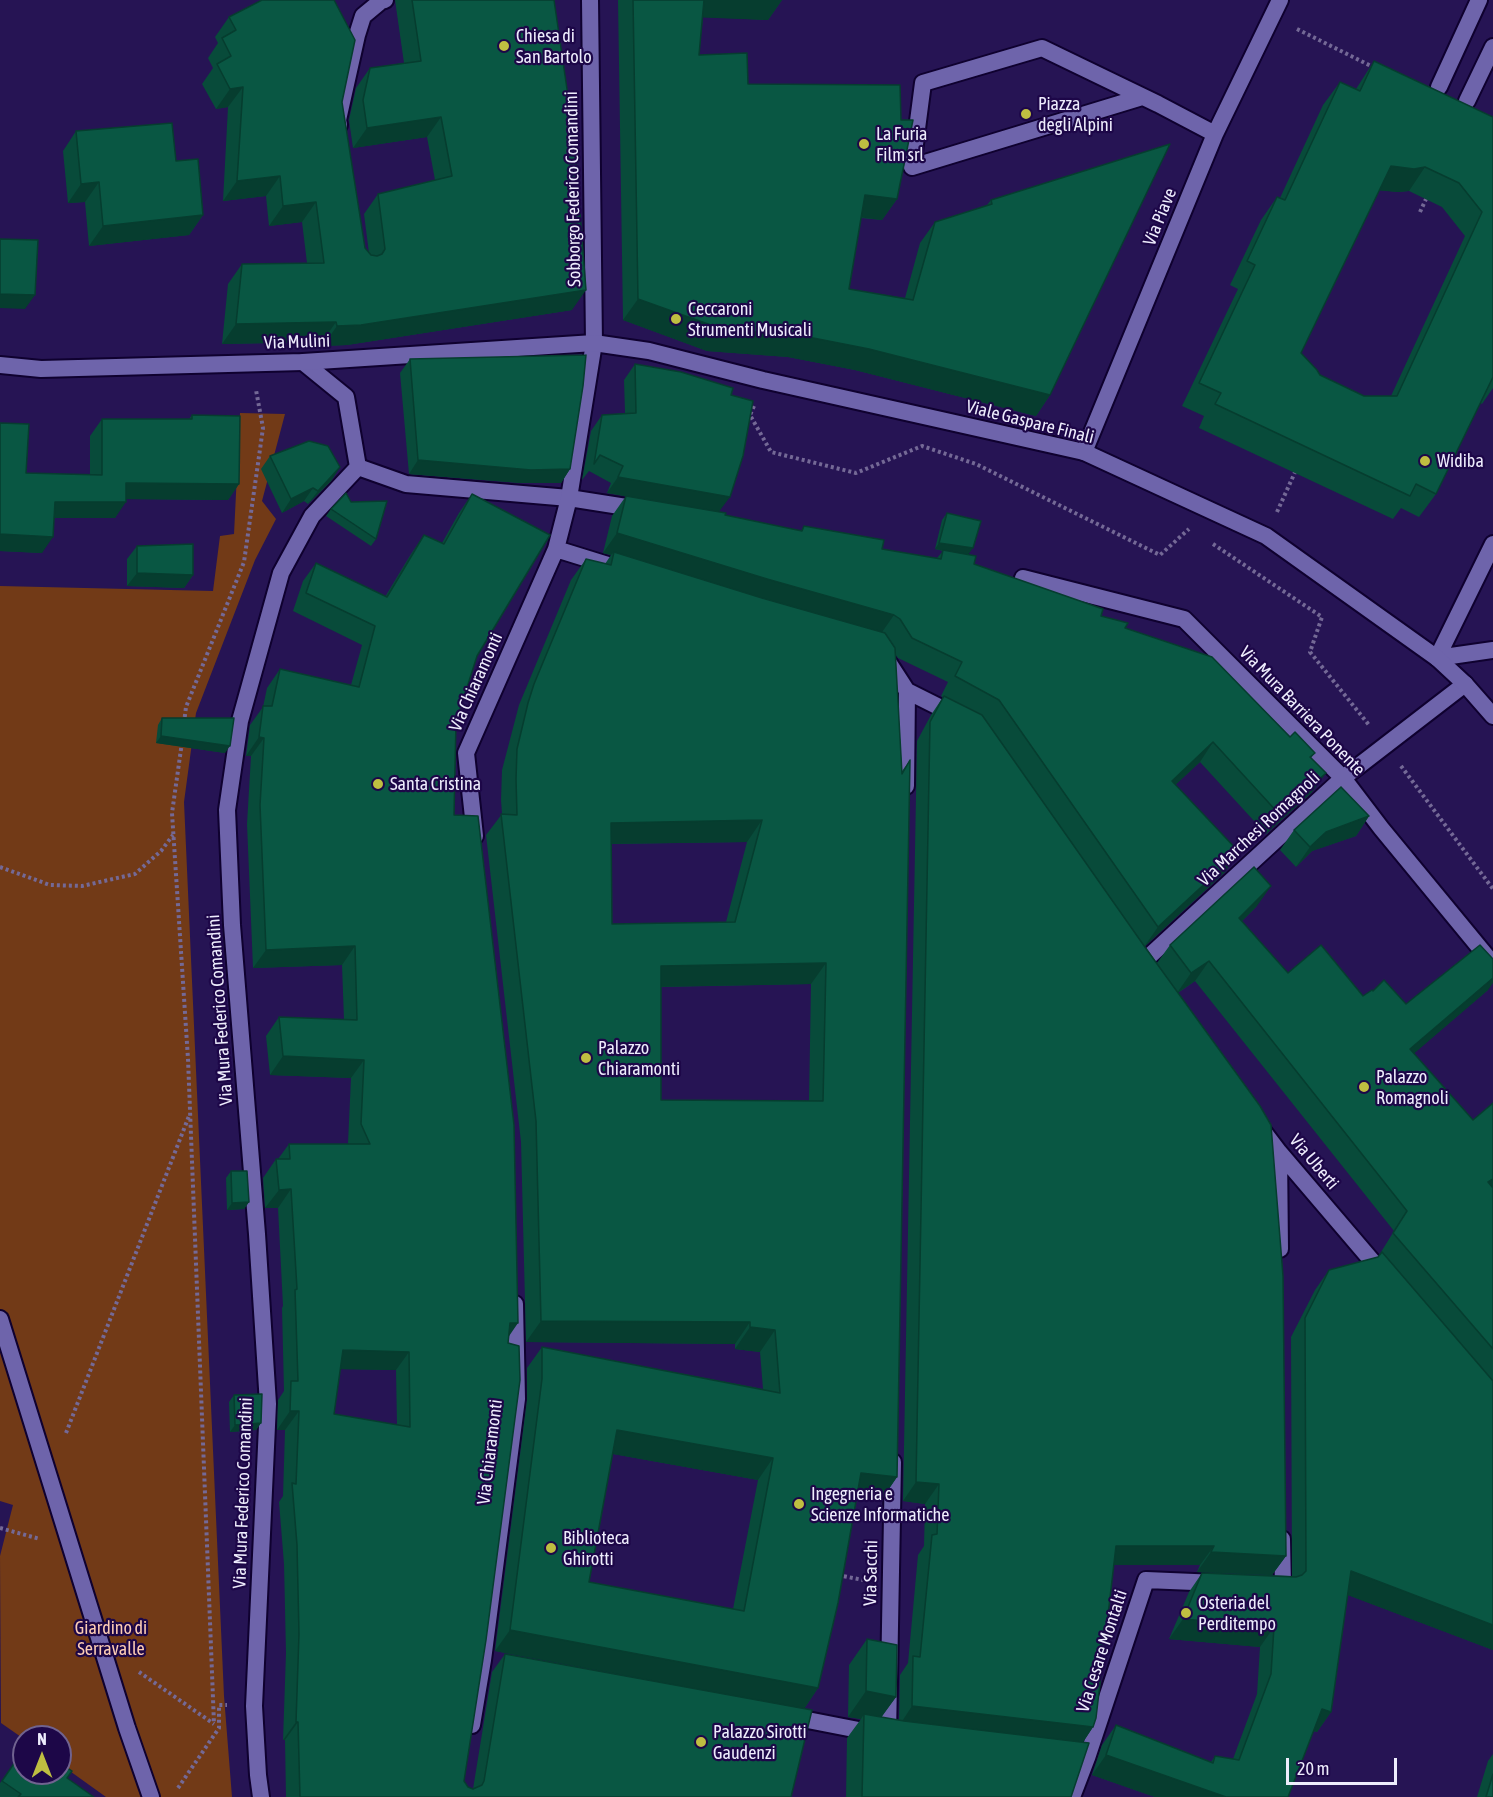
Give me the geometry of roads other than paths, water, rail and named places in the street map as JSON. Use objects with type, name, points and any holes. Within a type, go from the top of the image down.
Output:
[{"type":"street","points":[[342,143],[338,120],[357,35],[363,16],[385,0]]},
{"type":"street","name":"Sobborgo Federico Comandini","points":[[590,0],[594,342]]},
{"type":"street","name":"Via Piave","points":[[1084,452],[1215,134],[1280,0]]},
{"type":"street","points":[[1439,87],[1479,0]]},
{"type":"street","points":[[1467,101],[1493,46]]},
{"type":"street","points":[[1142,97],[912,168],[923,83],[1042,48],[1142,97],[1215,134]]},
{"type":"street","name":"Via Mulini","points":[[0,365],[41,369],[303,362],[594,342]]},
{"type":"street","name":"Viale Gaspare Finali","points":[[594,342],[650,351],[763,380],[1084,452],[1266,536],[1437,658],[1465,684],[1493,716]]},
{"type":"street","name":"Via Chiaramonti","points":[[477,847],[466,753],[556,549],[569,498],[594,342]]},
{"type":"street","points":[[303,362],[345,396],[358,467],[406,484],[569,498],[657,513]]},
{"type":"street","name":"Via Mura Federico Comandini","points":[[261,1797],[254,1706],[268,1404],[232,925],[227,810],[240,721],[281,573],[312,516],[358,467]]},
{"type":"street","points":[[1437,658],[1493,544]]},
{"type":"street","points":[[556,549],[647,577]]},
{"type":"street","name":"Via Mura Barriera Ponente","points":[[1023,578],[1184,619],[1343,778],[1381,828],[1493,964]]},
{"type":"street","points":[[877,645],[907,691],[966,721]]},
{"type":"street","points":[[1437,658],[1493,650]]},
{"type":"street","name":"Via Marchesi Romagnoli","points":[[1142,963],[1343,778],[1465,684]]},
{"type":"street","points":[[905,798],[907,691]]},
{"type":"street","name":"Via Uberti","points":[[1251,1114],[1279,1152],[1394,1286]]},
{"type":"street","points":[[1279,1152],[1280,1269]]},
{"type":"street","name":"Via Chiaramonti","points":[[470,1740],[489,1661],[517,1400],[514,1283]]},
{"type":"street","points":[[0,1319],[151,1797]]},
{"type":"street","name":"Via Sacchi","points":[[772,1714],[894,1736],[893,1442]]},
{"type":"street","name":"Via Cesare Montalti","points":[[1072,1797],[1081,1757],[1146,1580],[1283,1586],[1282,1527]]},
{"type":"place","name":"Chiesa di San Bartolo","points":[[504,46]]},
{"type":"place","name":"Piazza degli Alpini","points":[[1026,114]]},
{"type":"place","name":"La Furia Film srl","points":[[864,144]]},
{"type":"place","name":"Ceccaroni Strumenti Musicali","points":[[676,319]]},
{"type":"place","name":"Widiba","points":[[1425,461]]},
{"type":"place","name":"Santa Cristina","points":[[378,784]]},
{"type":"place","name":"Palazzo Chiaramonti","points":[[586,1058]]},
{"type":"place","name":"Palazzo Romagnoli","points":[[1364,1087]]},
{"type":"place","name":"Ingegneria e Scienze Informatiche","points":[[799,1504]]},
{"type":"place","name":"Biblioteca Ghirotti","points":[[551,1548]]},
{"type":"place","name":"Osteria del Perditempo","points":[[1186,1613]]},
{"type":"place","name":"Palazzo Sirotti Gaudenzi","points":[[701,1742]]},
{"type":"park label","name":"Giardino di Serravalle","points":[[111,1638]]}]
